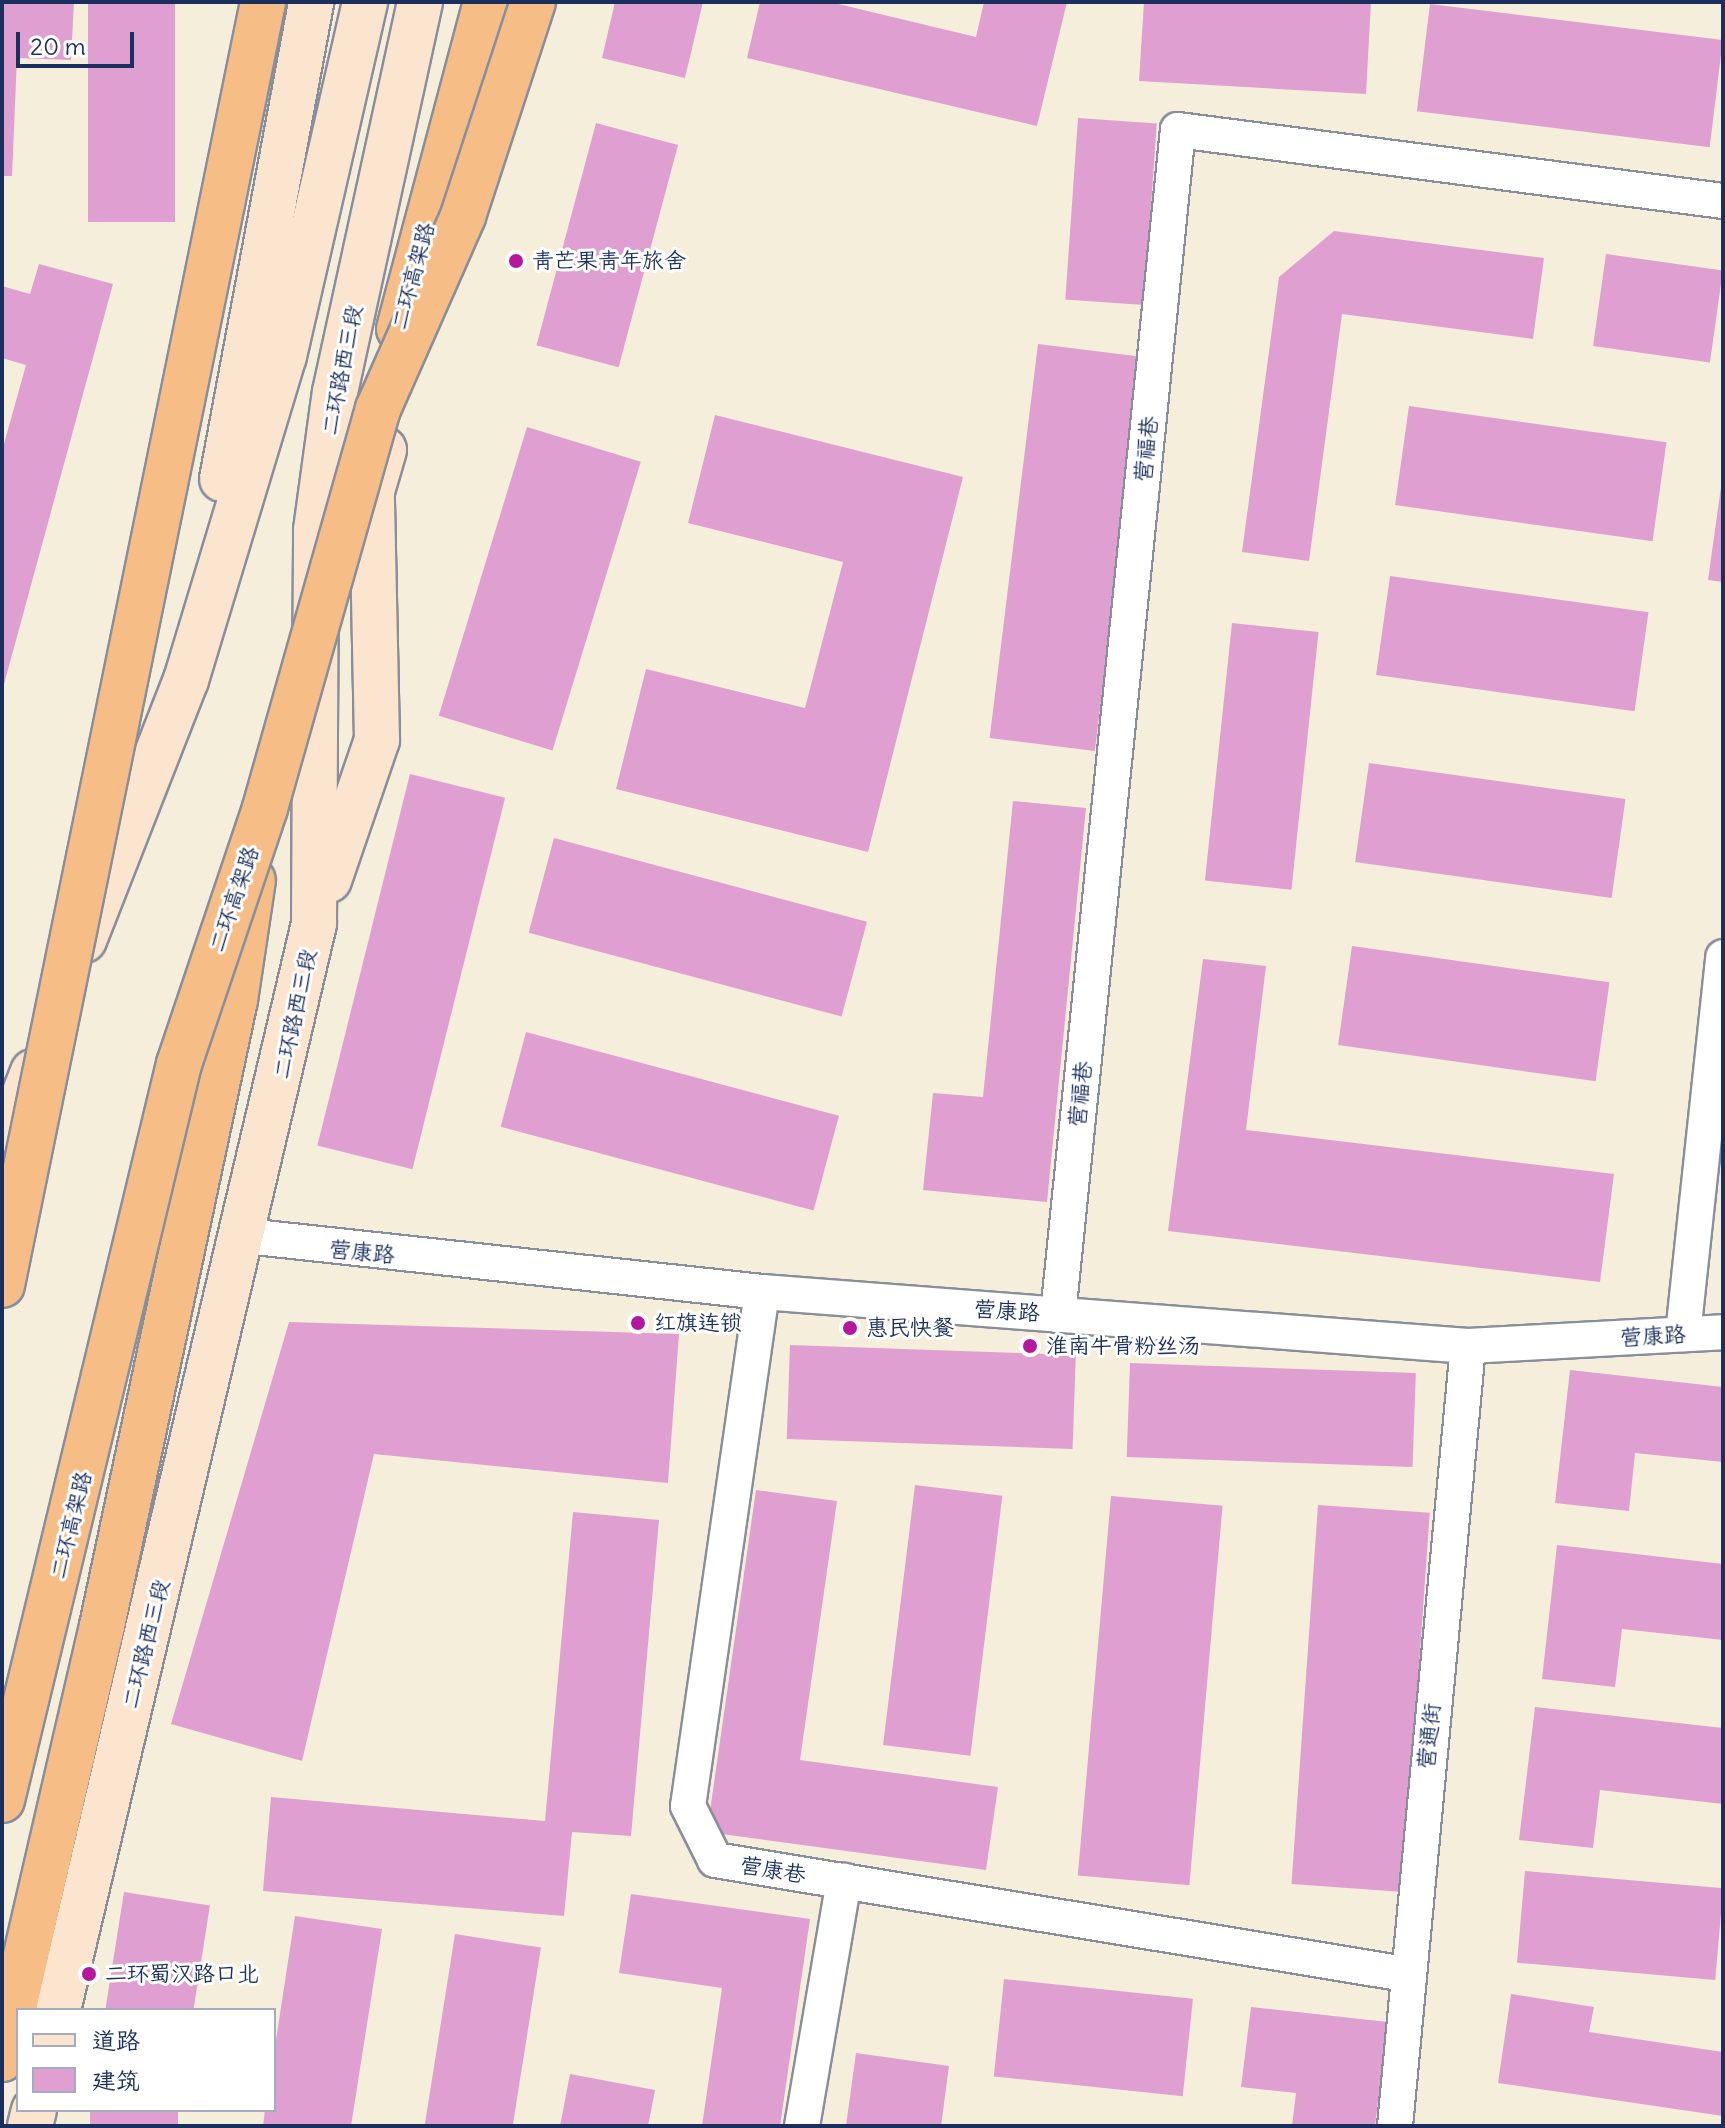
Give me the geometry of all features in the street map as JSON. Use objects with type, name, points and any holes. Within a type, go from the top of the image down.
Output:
[{"type":"highway","points":[[2,1285],[263,2]]},
{"type":"highway","name":"二环高架路","points":[[2,1800],[179,1064],[265,808],[378,409],[486,2]]},
{"type":"highway","points":[[378,409],[463,216],[533,2]]},
{"type":"highway","points":[[2,2059],[225,1045],[265,808]]},
{"type":"main road","points":[[186,680],[311,2]]},
{"type":"main road","points":[[2,1151],[186,680],[284,356],[365,2]]},
{"type":"main road","name":"二环路西三段","points":[[58,2008],[246,1236],[314,924],[316,530],[335,392],[420,2]]},
{"type":"main road","points":[[314,924],[377,740],[372,491],[516,2]]},
{"type":"street","name":"营福巷","points":[[1058,1315],[1178,130],[1723,201]]},
{"type":"street","points":[[1683,1334],[1723,957]]},
{"type":"street","name":"营康路","points":[[246,1236],[762,1292],[1468,1346],[1723,1332]]},
{"type":"street","name":"营康巷","points":[[762,1292],[688,1806],[715,1860],[1405,1974]]},
{"type":"street","name":"营通街","points":[[1395,2126],[1405,1974],[1468,1346]]},
{"type":"street","points":[[802,2126],[844,1881]]},
{"type":"building","points":[[2,2],[74,2],[71,60],[17,58],[12,176],[2,176]]},
{"type":"building","points":[[88,2],[175,2],[175,222],[88,222]]},
{"type":"building","points":[[615,2],[703,2],[685,78],[602,58]]},
{"type":"building","points":[[760,2],[830,2],[976,37],[984,2],[1067,2],[1037,126],[747,58]]},
{"type":"building","points":[[1144,2],[1371,2],[1366,94],[1139,81]]},
{"type":"building","points":[[1430,4],[1723,40],[1710,147],[1417,111]]},
{"type":"building","points":[[1078,118],[1157,124],[1144,305],[1065,300]]},
{"type":"building","points":[[596,123],[678,145],[619,367],[536,345]]},
{"type":"building","points":[[1334,231],[1544,258],[1533,339],[1342,314],[1309,561],[1242,552],[1279,277]]},
{"type":"building","points":[[1606,254],[1723,270],[1710,363],[1593,346]]},
{"type":"building","points":[[39,264],[113,284],[3,688],[2,451],[26,365],[2,358],[2,286],[30,294]]},
{"type":"building","points":[[1038,344],[1143,357],[1095,751],[990,738]]},
{"type":"building","points":[[1409,406],[1666,442],[1653,541],[1395,505]]},
{"type":"building","points":[[715,415],[963,477],[868,852],[616,789],[646,669],[805,708],[843,562],[688,523]]},
{"type":"building","points":[[527,427],[641,462],[553,751],[439,716]]},
{"type":"building","points":[[1723,487],[1723,582],[1708,580]]},
{"type":"building","points":[[1390,576],[1648,612],[1635,711],[1376,675]]},
{"type":"building","points":[[1232,623],[1319,632],[1291,890],[1205,881]]},
{"type":"building","points":[[1369,763],[1625,799],[1612,898],[1355,862]]},
{"type":"building","points":[[410,774],[505,798],[412,1169],[317,1146]]},
{"type":"building","points":[[1013,801],[1086,808],[1047,1202],[923,1190],[933,1093],[983,1097]]},
{"type":"building","points":[[554,838],[867,922],[842,1017],[529,933]]},
{"type":"building","points":[[1352,946],[1609,982],[1596,1081],[1338,1045]]},
{"type":"building","points":[[1203,959],[1266,966],[1246,1130],[1614,1174],[1600,1282],[1168,1231]]},
{"type":"building","points":[[526,1032],[839,1116],[814,1211],[501,1127]]},
{"type":"building","points":[[289,1322],[679,1334],[668,1483],[374,1454],[302,1761],[171,1724]]},
{"type":"building","points":[[790,1345],[1076,1355],[1073,1449],[787,1439]]},
{"type":"building","points":[[1130,1363],[1416,1373],[1413,1467],[1127,1457]]},
{"type":"building","points":[[1570,1370],[1723,1387],[1723,1462],[1635,1453],[1629,1511],[1555,1503]]},
{"type":"building","points":[[915,1485],[1002,1496],[970,1756],[883,1745]]},
{"type":"building","points":[[756,1490],[837,1501],[800,1760],[998,1787],[986,1870],[707,1832]]},
{"type":"building","points":[[1111,1496],[1223,1506],[1189,1885],[1078,1876]]},
{"type":"building","points":[[1318,1505],[1430,1513],[1403,1892],[1291,1884]]},
{"type":"building","points":[[573,1512],[659,1520],[631,1836],[572,1832],[564,1916],[263,1891],[271,1797],[545,1821]]},
{"type":"building","points":[[1557,1545],[1723,1564],[1723,1640],[1622,1629],[1615,1687],[1542,1679]]},
{"type":"building","points":[[1535,1707],[1723,1728],[1723,1804],[1600,1790],[1593,1848],[1519,1840]]},
{"type":"building","points":[[1525,1871],[1723,1888],[1715,1980],[1517,1963]]},
{"type":"building","points":[[124,1892],[210,1906],[194,2008],[106,2008]]},
{"type":"building","points":[[631,1894],[810,1919],[780,2126],[702,2126],[722,1988],[619,1973]]},
{"type":"building","points":[[295,1916],[382,1929],[351,2126],[263,2126],[265,2112],[276,2112],[276,2040]]},
{"type":"building","points":[[455,1934],[541,1948],[513,2126],[425,2126]]},
{"type":"building","points":[[1004,1979],[1193,1999],[1183,2096],[994,2076]]},
{"type":"building","points":[[1511,1994],[1594,2007],[1589,2032],[1723,2052],[1723,2116],[1498,2083]]},
{"type":"building","points":[[1251,2007],[1388,2022],[1375,2126],[1292,2126],[1296,2093],[1241,2087]]},
{"type":"building","points":[[856,2053],[949,2066],[941,2126],[846,2126]]},
{"type":"building","points":[[570,2074],[655,2090],[648,2126],[560,2126]]},
{"type":"building","points":[[90,2112],[178,2112],[178,2126],[90,2126]]},
{"type":"place","name":"青芒果青年旅舍","points":[[516,261]]},
{"type":"place","name":"红旗连锁","points":[[638,1323]]},
{"type":"place","name":"惠民快餐","points":[[850,1328]]},
{"type":"place","name":"淮南牛骨粉丝汤","points":[[1030,1346]]},
{"type":"place","name":"二环蜀汉路口北","points":[[89,1974]]}]
